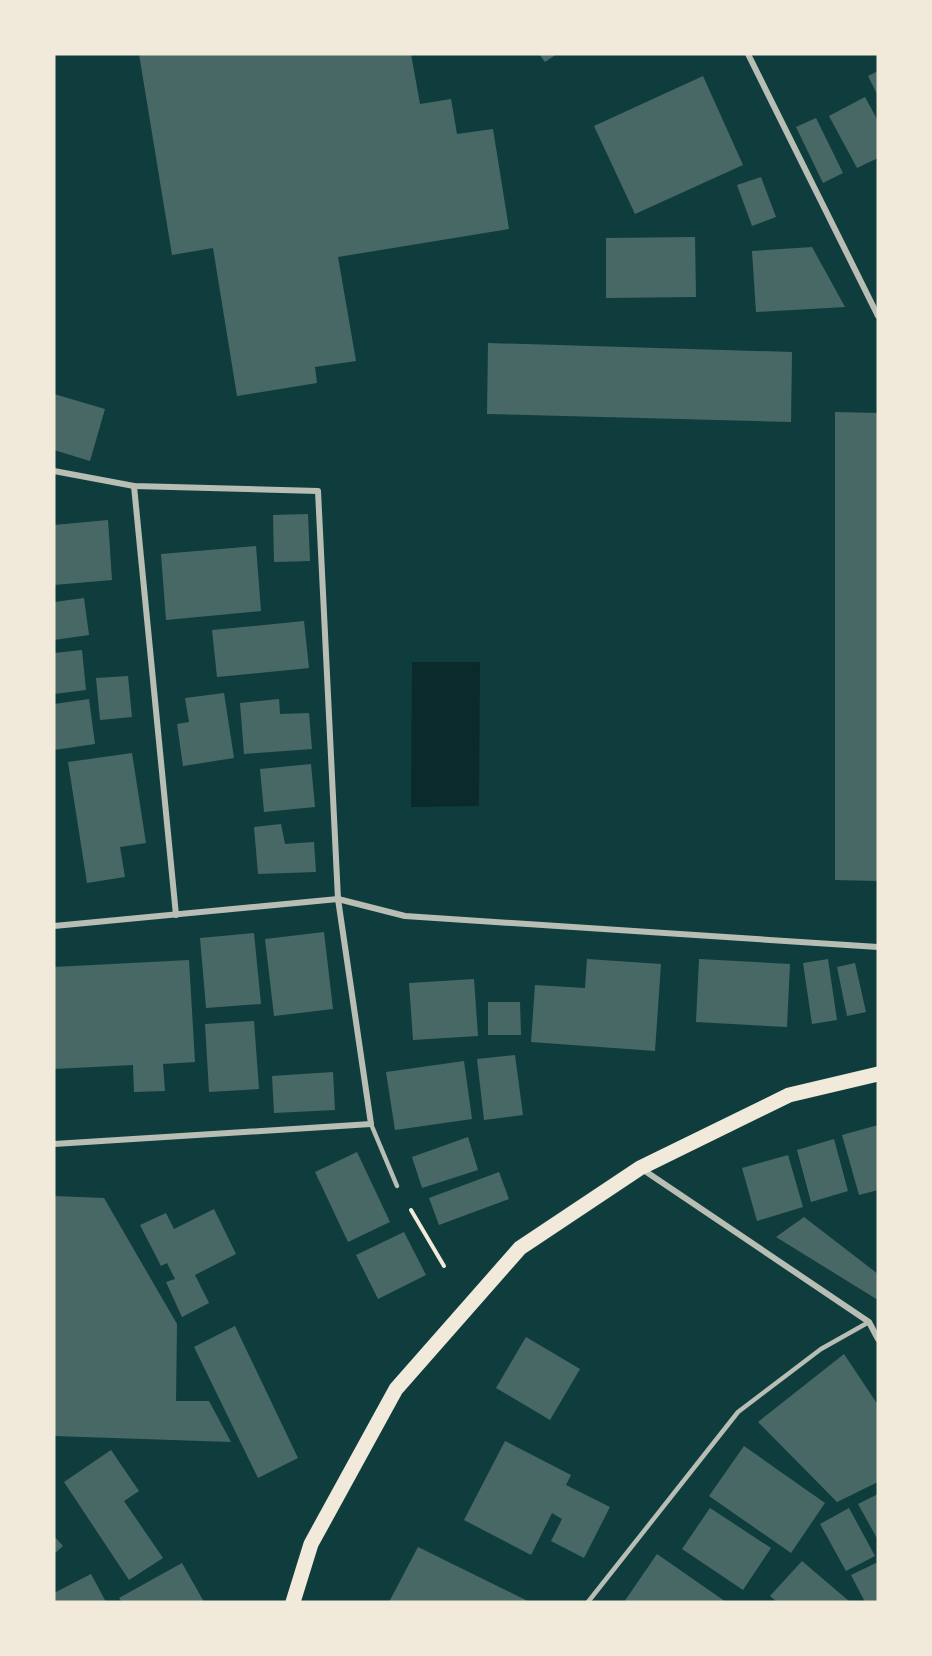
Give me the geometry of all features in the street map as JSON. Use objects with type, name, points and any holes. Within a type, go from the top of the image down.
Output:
[{"type":"main road","points":[[293,1602],[311,1544],[396,1389],[520,1248],[640,1168],[789,1095],[878,1074]]},
{"type":"street","points":[[748,54],[878,316]]},
{"type":"street","points":[[54,471],[134,486],[318,491],[338,899],[371,1124],[54,1144]]},
{"type":"street","points":[[134,486],[176,915]]},
{"type":"street","points":[[54,926],[338,899],[405,916],[878,947]]},
{"type":"street","points":[[640,1168],[869,1322],[878,1339]]},
{"type":"lane","points":[[371,1124],[397,1186]]},
{"type":"lane","points":[[588,1602],[738,1412],[821,1349],[869,1322]]},
{"type":"path","points":[[397,1186],[444,1266]]},
{"type":"water","points":[[412,662],[480,662],[479,806],[411,807]]},
{"type":"building","points":[[139,54],[411,54],[420,104],[451,99],[457,134],[493,129],[509,229],[338,257],[356,361],[315,367],[317,383],[237,396],[213,248],[172,255]]},
{"type":"building","points":[[539,54],[557,54],[545,62]]},
{"type":"building","points":[[878,71],[878,96],[868,76]]},
{"type":"building","points":[[703,76],[743,165],[635,214],[594,126]]},
{"type":"building","points":[[865,97],[878,121],[878,158],[857,168],[829,116]]},
{"type":"building","points":[[816,118],[843,173],[823,183],[796,127]]},
{"type":"building","points":[[761,177],[776,217],[752,226],[737,185]]},
{"type":"building","points":[[695,237],[696,297],[606,298],[606,238]]},
{"type":"building","points":[[812,247],[845,307],[756,312],[752,251]]},
{"type":"building","points":[[488,343],[792,352],[791,422],[487,414]]},
{"type":"building","points":[[54,394],[105,409],[90,461],[54,450]]},
{"type":"building","points":[[835,412],[878,413],[878,881],[835,880]]},
{"type":"building","points":[[308,514],[310,561],[274,562],[273,515]]},
{"type":"building","points":[[108,520],[112,580],[54,585],[54,525]]},
{"type":"building","points":[[256,546],[261,611],[166,620],[161,554]]},
{"type":"building","points":[[84,598],[89,635],[54,640],[54,602]]},
{"type":"building","points":[[304,621],[309,668],[217,677],[212,630]]},
{"type":"building","points":[[82,650],[86,690],[54,694],[54,653]]},
{"type":"building","points":[[128,676],[132,717],[100,720],[96,678]]},
{"type":"building","points":[[224,693],[234,758],[183,766],[177,724],[189,722],[185,698]]},
{"type":"building","points":[[89,699],[95,744],[54,750],[54,704]]},
{"type":"building","points":[[279,699],[280,714],[309,713],[312,749],[244,754],[240,703]]},
{"type":"building","points":[[132,753],[146,843],[120,847],[125,877],[87,883],[68,762]]},
{"type":"building","points":[[311,764],[315,807],[264,812],[260,769]]},
{"type":"building","points":[[281,824],[285,844],[314,842],[316,872],[258,874],[254,827]]},
{"type":"building","points":[[324,932],[333,1009],[274,1016],[265,939]]},
{"type":"building","points":[[254,933],[261,1004],[206,1008],[200,938]]},
{"type":"building","points":[[587,959],[661,964],[655,1051],[531,1042],[535,985],[585,988]]},
{"type":"building","points":[[699,959],[790,964],[787,1027],[696,1022]]},
{"type":"building","points":[[828,959],[837,1020],[812,1024],[803,963]]},
{"type":"building","points":[[189,960],[195,1062],[163,1064],[165,1091],[134,1092],[133,1065],[54,1069],[54,967]]},
{"type":"building","points":[[855,963],[866,1012],[847,1016],[837,967]]},
{"type":"building","points":[[474,979],[478,1036],[413,1040],[409,983]]},
{"type":"building","points":[[488,1002],[520,1002],[521,1035],[488,1035]]},
{"type":"building","points":[[254,1021],[259,1089],[209,1092],[205,1024]]},
{"type":"building","points":[[515,1055],[523,1115],[484,1120],[477,1059]]},
{"type":"building","points":[[464,1061],[472,1119],[395,1130],[386,1072]]},
{"type":"building","points":[[333,1072],[335,1110],[274,1113],[272,1076]]},
{"type":"building","points":[[878,1125],[878,1190],[859,1195],[842,1135]]},
{"type":"building","points":[[468,1137],[478,1170],[422,1188],[412,1157]]},
{"type":"building","points":[[834,1139],[848,1191],[811,1202],[797,1150]]},
{"type":"building","points":[[357,1152],[390,1222],[348,1242],[315,1172]]},
{"type":"building","points":[[788,1155],[803,1207],[757,1221],[742,1168]]},
{"type":"building","points":[[499,1172],[509,1199],[439,1225],[429,1198]]},
{"type":"building","points":[[54,1196],[104,1198],[177,1324],[176,1401],[209,1401],[231,1442],[54,1436]]},
{"type":"building","points":[[214,1209],[236,1254],[195,1275],[209,1303],[182,1317],[166,1282],[175,1279],[167,1263],[161,1266],[140,1225],[166,1213],[174,1229]]},
{"type":"building","points":[[804,1217],[878,1274],[878,1300],[776,1237]]},
{"type":"building","points":[[404,1232],[426,1275],[378,1299],[356,1255]]},
{"type":"building","points":[[235,1326],[298,1458],[258,1478],[194,1347]]},
{"type":"building","points":[[526,1337],[580,1369],[550,1420],[496,1388]]},
{"type":"building","points":[[844,1354],[878,1405],[878,1482],[837,1502],[758,1422]]},
{"type":"building","points":[[505,1441],[571,1475],[566,1485],[610,1507],[584,1558],[551,1541],[562,1519],[552,1513],[531,1555],[464,1520]]},
{"type":"building","points":[[744,1446],[825,1503],[791,1553],[709,1496]]},
{"type":"building","points":[[111,1450],[139,1491],[124,1501],[163,1558],[129,1580],[64,1482]]},
{"type":"building","points":[[878,1494],[878,1540],[858,1504]]},
{"type":"building","points":[[710,1508],[771,1548],[743,1590],[682,1549]]},
{"type":"building","points":[[849,1508],[875,1556],[846,1571],[820,1524]]},
{"type":"building","points":[[54,1536],[63,1546],[54,1554]]},
{"type":"building","points":[[418,1547],[530,1602],[389,1602]]},
{"type":"building","points":[[657,1554],[726,1602],[624,1602]]},
{"type":"building","points":[[802,1561],[850,1602],[777,1602],[770,1596]]},
{"type":"building","points":[[878,1562],[878,1602],[865,1602],[851,1575]]},
{"type":"building","points":[[182,1563],[204,1602],[122,1602],[119,1598]]},
{"type":"building","points":[[91,1574],[106,1602],[54,1602],[54,1593]]}]
